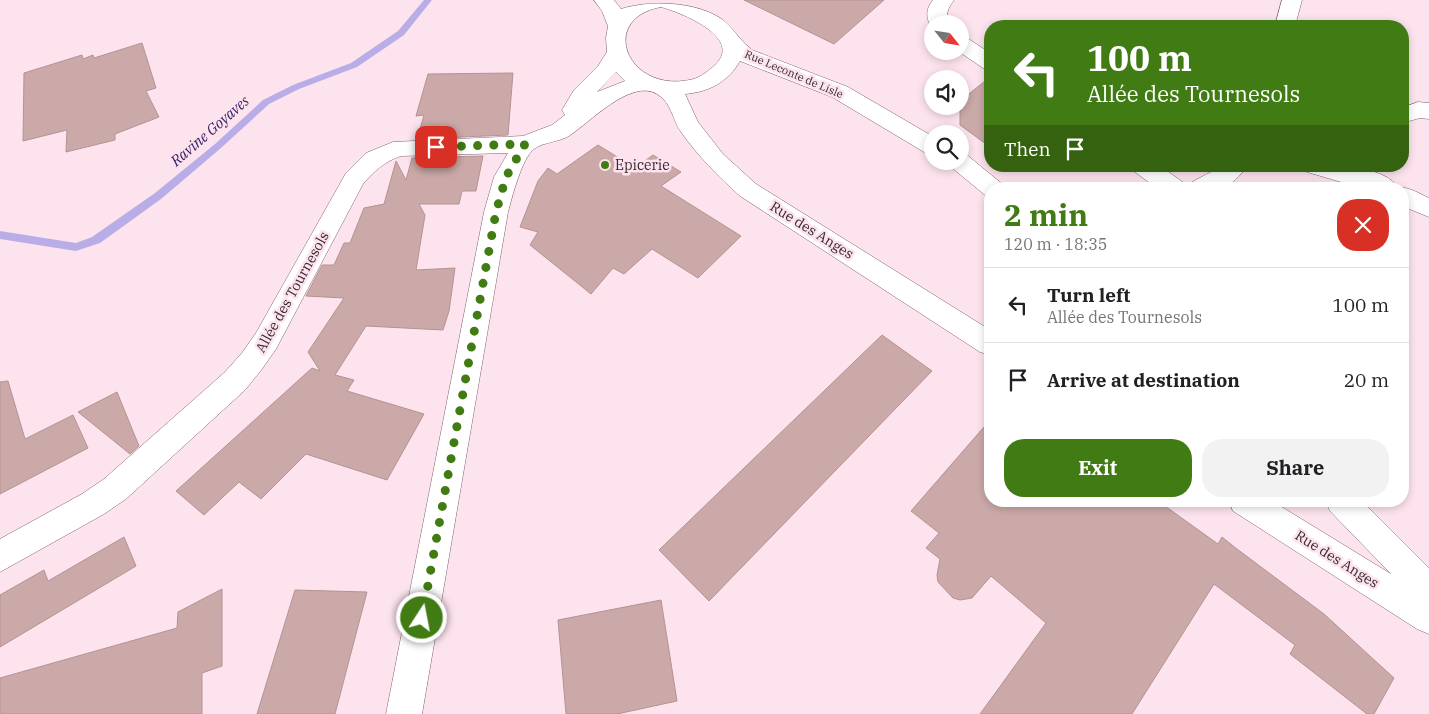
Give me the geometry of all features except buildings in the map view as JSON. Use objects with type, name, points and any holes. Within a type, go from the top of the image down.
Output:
[{"type":"street","points":[[604,0],[612,10],[618,24],[616,40],[622,64],[629,73],[655,85],[698,85],[712,79],[729,64],[733,54],[733,46],[718,26],[693,4],[659,1],[648,3],[626,14],[618,24]]},
{"type":"street","points":[[938,15],[938,6],[944,0]]},
{"type":"street","points":[[1286,20],[1292,0]]},
{"type":"street","name":"Rue Leconte de Lisle","points":[[733,46],[744,54],[840,92],[924,141]]},
{"type":"street","points":[[969,48],[984,59]]},
{"type":"street","points":[[560,131],[582,95],[606,71],[618,52]]},
{"type":"street","name":"Allée des Tournesols","points":[[0,556],[115,490],[235,381],[252,362],[266,341],[354,179],[366,165],[389,150],[401,148],[525,144],[560,131],[602,100],[629,87],[655,85]]},
{"type":"street","name":"Rue des Anges","points":[[655,85],[676,97],[688,125],[714,160],[748,190],[984,340]]},
{"type":"street","points":[[1409,113],[1418,110],[1429,111]]},
{"type":"street","points":[[404,714],[496,212],[506,177],[525,144]]},
{"type":"street","points":[[969,169],[984,182]]},
{"type":"street","points":[[1152,172],[1166,182]]},
{"type":"street","points":[[1214,182],[1228,172]]},
{"type":"street","points":[[1368,173],[1379,182]]},
{"type":"street","points":[[1409,199],[1429,208]]},
{"type":"street","name":"Rue des Anges","points":[[1254,507],[1429,617]]},
{"type":"street","points":[[1347,507],[1429,591]]},
{"type":"waterway","name":"Ravine Goyaves","points":[[0,235],[76,247],[96,240],[158,196],[218,146],[266,102],[296,87],[354,65],[401,33],[428,0]]},
{"type":"place","name":"Epicerie","points":[[605,165]]},
{"type":"route","points":[[422,618],[496,212],[506,177],[525,144],[436,147]]}]
